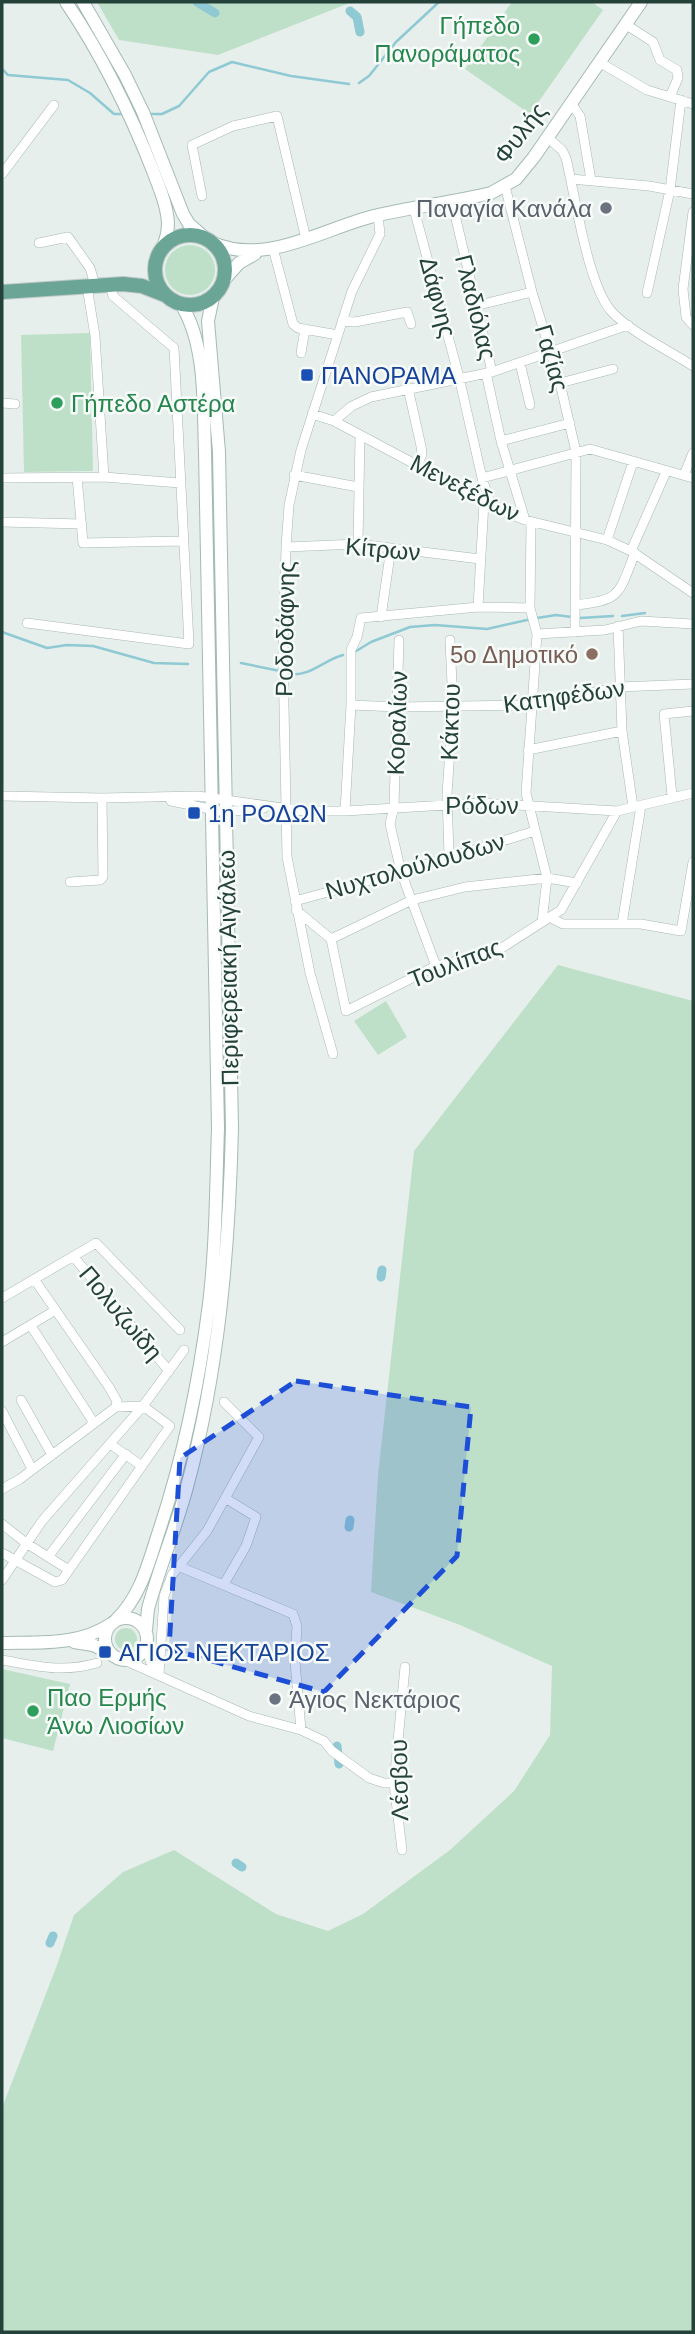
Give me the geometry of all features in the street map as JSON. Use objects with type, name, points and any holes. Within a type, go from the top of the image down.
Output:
[{"type":"main road","points":[[66,2],[130,118],[160,191],[168,220],[168,232],[155,273],[158,285],[166,296]]},
{"type":"main road","points":[[2,292],[104,285],[142,286],[181,304],[192,305],[213,297],[223,281],[223,261],[209,241],[189,224],[143,112],[83,2]]},
{"type":"main road","name":"Φυλής","points":[[209,241],[237,251],[267,249],[378,215],[452,202],[491,193],[505,186],[522,172],[548,138],[641,2]]},
{"type":"main road","points":[[104,285],[141,275],[170,241],[181,236],[193,235],[209,241]]},
{"type":"main road","name":"Φυλής","points":[[223,281],[239,263],[267,249]]},
{"type":"main road","name":"Περιφερειακή Αιγάλεω","points":[[114,1622],[127,1610],[139,1589],[163,1522],[190,1416],[209,1302],[218,1128],[219,452],[208,321],[213,297]]},
{"type":"main road","name":"Περιφερειακή Αιγάλεω","points":[[146,1630],[148,1609],[187,1488],[197,1445],[216,1349],[230,1217],[232,1128],[203,408],[195,338],[181,304]]},
{"type":"main road","points":[[2,1643],[71,1641],[93,1645],[119,1658],[130,1660],[141,1654],[147,1643],[146,1630],[130,1618],[71,1641]]},
{"type":"main road","points":[[114,1622],[107,1630],[106,1644],[119,1658]]},
{"type":"street","points":[[625,24],[653,42],[660,60],[677,70],[678,78],[670,97]]},
{"type":"street","points":[[598,62],[647,90],[693,104]]},
{"type":"street","points":[[647,293],[670,190],[681,100]]},
{"type":"street","points":[[571,103],[580,116],[591,180]]},
{"type":"street","points":[[2,174],[54,105]]},
{"type":"street","points":[[202,196],[192,145],[233,126],[277,116],[306,239]]},
{"type":"street","points":[[548,138],[562,150],[598,290],[611,311],[628,325],[693,366]]},
{"type":"street","points":[[571,179],[693,194]]},
{"type":"street","name":"Γαζίας","points":[[505,186],[532,292],[560,383],[576,452],[575,632]]},
{"type":"street","name":"Γλαδιόλας","points":[[452,202],[489,372],[501,441],[528,521],[530,608],[537,634],[528,750],[527,805],[547,878]]},
{"type":"street","name":"Δάφνης","points":[[414,209],[459,377],[488,504]]},
{"type":"street","points":[[693,212],[683,289],[686,317],[693,325]]},
{"type":"street","name":"Ροδοδάφνης","points":[[333,1054],[310,973],[287,857],[283,656],[286,547],[294,475],[342,321],[360,271],[380,234],[378,215]]},
{"type":"street","points":[[27,623],[189,644],[174,348],[113,296],[68,237],[39,243]]},
{"type":"street","points":[[267,249],[293,324],[338,335]]},
{"type":"street","points":[[104,285],[95,337],[104,477]]},
{"type":"street","points":[[475,306],[532,292]]},
{"type":"street","points":[[342,321],[355,322],[407,312],[411,324]]},
{"type":"street","points":[[334,421],[361,400],[489,372],[628,325]]},
{"type":"street","points":[[301,353],[305,329]]},
{"type":"street","points":[[520,363],[530,405]]},
{"type":"street","points":[[560,383],[613,369]]},
{"type":"street","points":[[408,388],[421,446],[418,464]]},
{"type":"street","points":[[2,403],[15,404]]},
{"type":"street","name":"Μενεξέδων","points":[[312,414],[334,421],[488,504],[528,521],[607,540],[633,552],[693,593]]},
{"type":"street","points":[[501,441],[570,423]]},
{"type":"street","points":[[358,544],[360,436]]},
{"type":"street","points":[[482,478],[590,449],[689,477],[693,453]]},
{"type":"street","points":[[607,540],[633,462]]},
{"type":"street","points":[[575,605],[604,602],[619,593],[666,472]]},
{"type":"street","points":[[294,475],[358,486]]},
{"type":"street","points":[[77,477],[83,543],[183,541]]},
{"type":"street","points":[[2,478],[104,477],[180,483]]},
{"type":"street","points":[[478,607],[480,559],[488,504]]},
{"type":"street","points":[[2,523],[82,524]]},
{"type":"street","name":"Κίτρων","points":[[286,547],[358,544],[480,559]]},
{"type":"street","points":[[381,617],[391,548]]},
{"type":"street","points":[[345,811],[351,650],[358,637],[361,618],[478,607],[530,608]]},
{"type":"street","points":[[537,634],[605,630],[641,621],[693,624]]},
{"type":"street","points":[[618,626],[622,731],[637,807],[622,924]]},
{"type":"street","name":"Κοραλίων","points":[[399,640],[394,806],[390,824],[401,872],[436,966]]},
{"type":"street","name":"Κάκτου","points":[[449,855],[448,804],[453,706],[450,640]]},
{"type":"street","name":"Κατηφέδων","points":[[351,705],[533,705],[619,687],[693,684]]},
{"type":"street","points":[[672,796],[664,714],[693,711]]},
{"type":"street","points":[[528,750],[622,731]]},
{"type":"street","name":"Ρόδων","points":[[2,796],[163,798],[218,805],[345,811],[448,804],[527,805],[617,811],[693,793]]},
{"type":"street","points":[[70,882],[100,880],[103,877],[102,798]]},
{"type":"street","points":[[295,905],[331,939],[412,900],[465,887],[547,878],[577,883],[617,811]]},
{"type":"street","name":"Νυχτολούλουδων","points":[[295,905],[449,855],[535,831]]},
{"type":"street","points":[[547,878],[546,919],[563,924],[641,924],[681,930],[693,862]]},
{"type":"street","name":"Τουλίπας","points":[[331,939],[346,1011],[436,966],[497,951],[561,910],[577,883]]},
{"type":"street","points":[[2,1298],[96,1243],[180,1330]]},
{"type":"street","name":"Πολυζωίδη","points":[[73,1256],[169,1371]]},
{"type":"street","points":[[34,1279],[109,1387],[117,1401],[116,1407]]},
{"type":"street","points":[[2,1342],[54,1311]]},
{"type":"street","points":[[31,1326],[94,1423]]},
{"type":"street","points":[[2,1580],[58,1502],[143,1406],[184,1350]]},
{"type":"street","points":[[21,1400],[52,1455]]},
{"type":"street","points":[[159,1675],[167,1585],[178,1566],[200,1542],[260,1437],[224,1402]]},
{"type":"street","points":[[2,1489],[116,1407],[143,1406],[170,1426],[62,1580],[55,1582],[2,1553]]},
{"type":"street","points":[[2,1411],[32,1469]]},
{"type":"street","points":[[110,1444],[142,1466]]},
{"type":"street","points":[[48,1557],[126,1454]]},
{"type":"street","points":[[224,1584],[243,1552],[256,1517],[225,1499]]},
{"type":"street","points":[[2,1524],[26,1544],[69,1570]]},
{"type":"street","points":[[178,1566],[287,1611],[296,1619],[295,1662],[301,1730]]},
{"type":"street","points":[[147,1643],[150,1661],[159,1675]]},
{"type":"street","points":[[119,1658],[248,1716],[301,1730],[324,1741],[332,1751],[369,1778],[394,1783]]},
{"type":"street","points":[[2,1660],[64,1669],[97,1662]]},
{"type":"street","name":"Λέσβου","points":[[402,1850],[394,1783],[405,1667]]},
{"type":"highlighted area","points":[[296,1381],[471,1407],[457,1556],[324,1692],[169,1649],[180,1458]]},
{"type":"green space","points":[[97,2],[352,2],[218,55],[119,40]]},
{"type":"green space","name":"Γήπεδο Πανοράματος","points":[[512,2],[592,2],[603,10],[530,114],[465,69]]},
{"type":"green space","points":[[190,245],[207,253],[215,270],[207,287],[190,295],[173,287],[165,270],[173,253]]},
{"type":"green space","name":"Γήπεδο Αστέρα","points":[[90,333],[93,471],[24,472],[21,335]]},
{"type":"green space","points":[[558,965],[693,1001],[693,2332],[2,2332],[2,2108],[74,1915],[123,1872],[174,1850],[276,1914],[328,1931],[363,1914],[450,1850],[514,1791],[550,1735],[552,1666],[460,1625],[371,1592],[378,1475],[414,1151]]},
{"type":"green space","points":[[386,1001],[407,1037],[378,1055],[354,1021]]},
{"type":"green space","points":[[126,1628],[134,1631],[137,1639],[134,1647],[126,1650],[118,1647],[115,1639],[118,1631]]},
{"type":"green space","name":"Παο Ερμής Άνω Λιοσίων","points":[[2,1669],[70,1684],[53,1751],[2,1738]]},
{"type":"waterway","points":[[197,2],[215,13]]},
{"type":"waterway","points":[[359,83],[369,76],[396,42],[439,2]]},
{"type":"waterway","points":[[350,11],[357,17],[360,32]]},
{"type":"waterway","points":[[150,114],[162,114],[179,106],[209,72],[232,62],[291,76],[349,84]]},
{"type":"waterway","points":[[2,69],[8,75],[68,80],[90,93],[114,114],[122,114]]},
{"type":"waterway","points":[[622,616],[645,613]]},
{"type":"waterway","points":[[537,618],[556,615],[572,617]]},
{"type":"waterway","points":[[580,618],[613,616]]},
{"type":"waterway","points":[[353,653],[371,642],[410,627],[435,625],[487,629],[527,620]]},
{"type":"waterway","points":[[2,632],[47,648],[67,645],[93,646],[154,663],[188,664]]},
{"type":"waterway","points":[[291,674],[304,673],[343,655]]},
{"type":"waterway","points":[[241,663],[280,671]]},
{"type":"waterway","points":[[381,1277],[382,1270]]},
{"type":"waterway","points":[[349,1527],[350,1520]]},
{"type":"waterway","points":[[337,1746],[339,1764]]},
{"type":"waterway","points":[[236,1863],[242,1867]]},
{"type":"waterway","points":[[50,1943],[53,1936]]},
{"type":"place","name":"Γήπεδο Πανοράματος","points":[[534,39]]},
{"type":"place","name":"Παναγία Κανάλα","points":[[606,208]]},
{"type":"place","name":"ΠΑΝΟΡΑΜΑ","points":[[307,375]]},
{"type":"place","name":"Γήπεδο Αστέρα","points":[[57,403]]},
{"type":"place","name":"5ο Δημοτικό","points":[[592,654]]},
{"type":"place","name":"1η ΡΟΔΩΝ","points":[[194,813]]},
{"type":"place","name":"ΑΓΙΟΣ ΝΕΚΤΑΡΙΟΣ","points":[[105,1652]]},
{"type":"place","name":"Άγιος Νεκτάριος","points":[[275,1699]]},
{"type":"place","name":"Παο Ερμής Άνω Λιοσίων","points":[[33,1711]]}]
